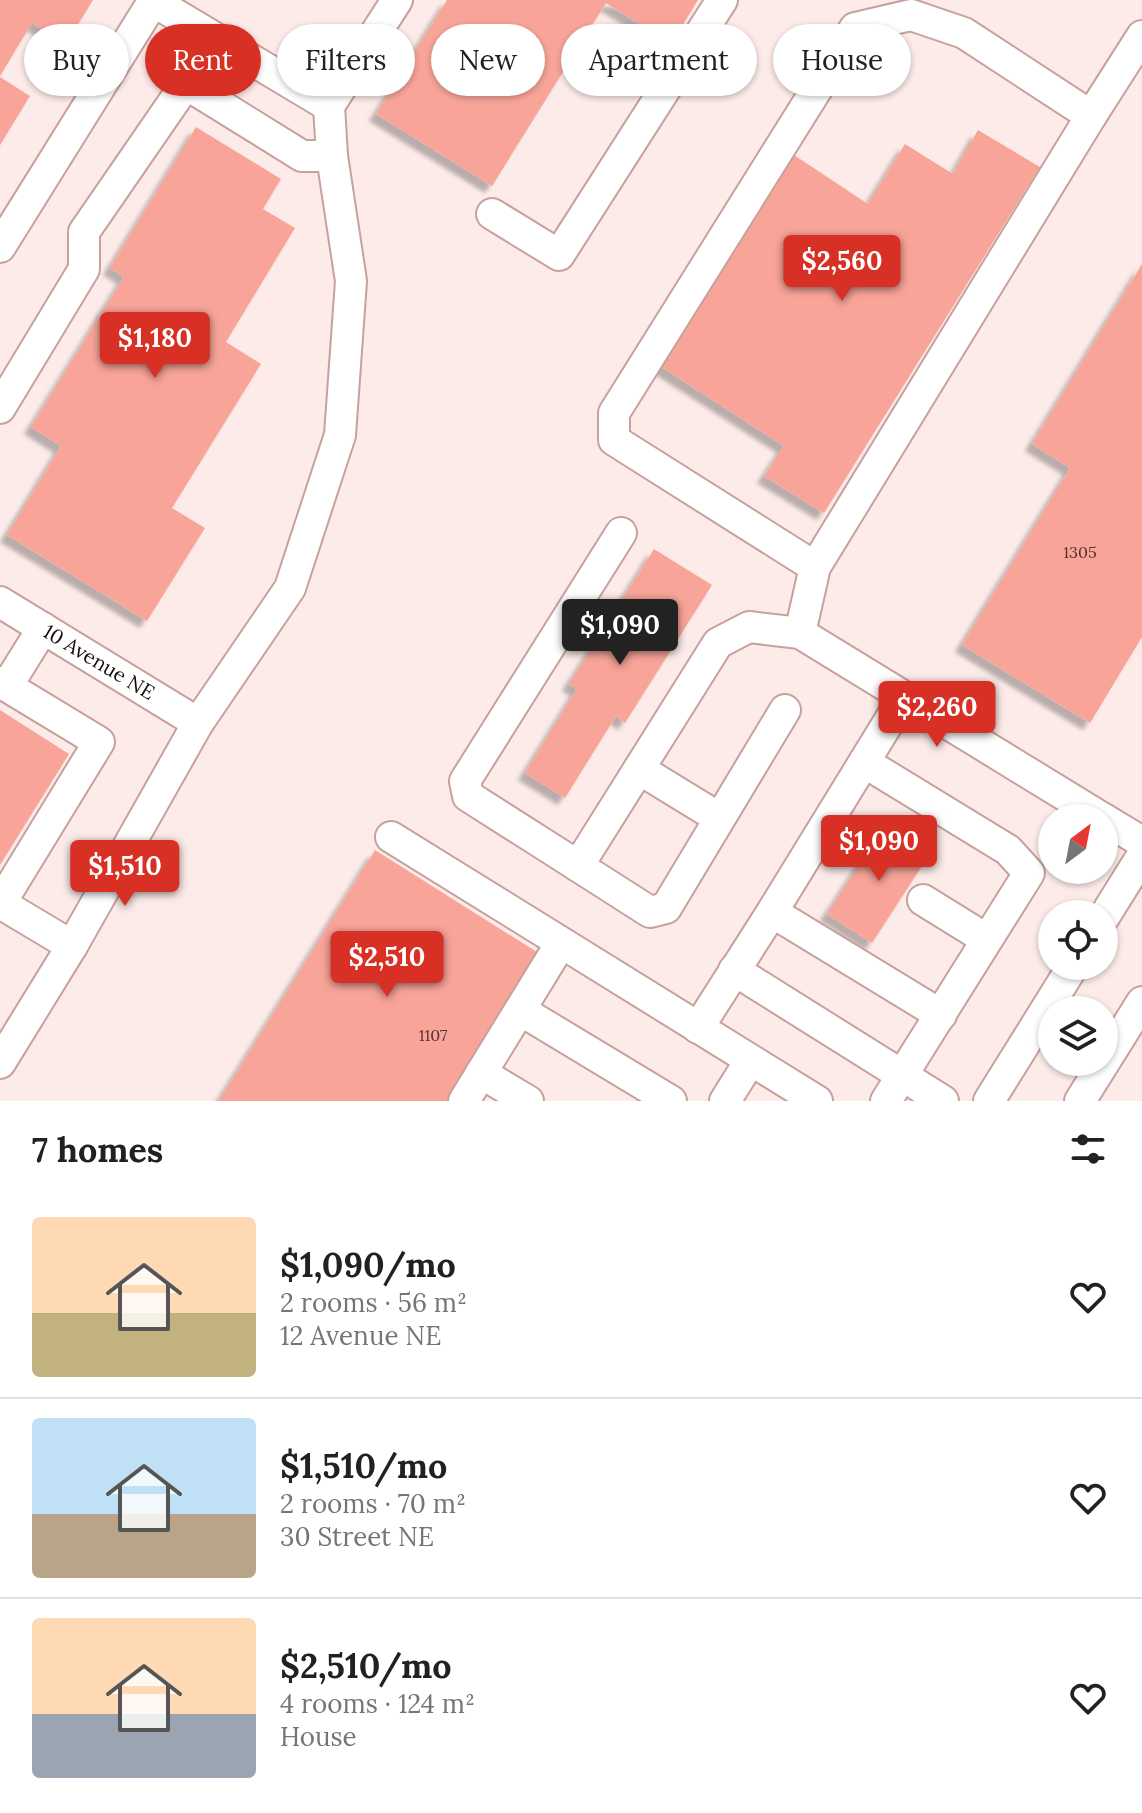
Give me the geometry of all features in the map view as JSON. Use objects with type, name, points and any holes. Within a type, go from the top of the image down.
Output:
[{"type":"street","points":[[0,247],[153,0],[329,106]]},
{"type":"street","points":[[0,1063],[72,946],[198,723],[290,588],[340,435],[351,281],[332,156],[329,106],[397,0]]},
{"type":"street","points":[[492,214],[559,255],[722,0]]},
{"type":"street","points":[[815,567],[614,440],[614,413],[855,28],[911,15],[964,33],[1091,116]]},
{"type":"street","points":[[800,633],[815,567],[1142,36]]},
{"type":"street","points":[[0,408],[84,269],[84,232],[186,84],[302,156],[332,156]]},
{"type":"street","points":[[621,533],[465,781],[468,796],[650,912],[666,908],[785,710]]},
{"type":"street","name":"10 Avenue NE","points":[[0,602],[198,723]]},
{"type":"street","points":[[578,866],[718,643],[749,627],[800,633],[1079,804]]},
{"type":"street","points":[[43,628],[4,684],[99,742],[0,903],[72,946]]},
{"type":"street","points":[[698,1028],[904,697]]},
{"type":"street","points":[[864,762],[1008,850],[1029,873],[886,1101]]},
{"type":"street","points":[[639,769],[719,818]]},
{"type":"street","points":[[1118,828],[1142,842]]},
{"type":"street","points":[[391,837],[814,1100]]},
{"type":"street","points":[[1115,900],[1142,856]]},
{"type":"street","points":[[923,900],[986,939]]},
{"type":"street","points":[[772,912],[941,1015]]},
{"type":"street","points":[[464,1101],[561,943]]},
{"type":"street","points":[[734,970],[943,1101]]},
{"type":"street","points":[[989,1101],[1064,980]]},
{"type":"street","points":[[1080,1101],[1142,1002]]},
{"type":"street","points":[[520,1010],[671,1101]]},
{"type":"street","points":[[725,1101],[750,1061]]},
{"type":"street","points":[[481,1073],[528,1101]]},
{"type":"building","points":[[0,0],[93,0],[78,24],[24,24],[24,36],[0,76]]},
{"type":"building","points":[[447,0],[698,0],[683,24],[639,24],[606,3],[593,24],[561,24],[561,75],[492,186],[376,114],[387,96],[415,96],[415,51],[431,26],[431,96],[545,96],[545,24],[432,24]]},
{"type":"building","points":[[0,77],[24,92],[24,96],[30,96],[0,145]]},
{"type":"building","points":[[196,127],[281,179],[263,209],[295,228],[226,342],[261,364],[172,508],[205,528],[147,621],[7,535],[61,446],[31,427],[124,277],[110,268]]},
{"type":"building","points":[[978,130],[1040,167],[824,513],[764,476],[784,446],[660,366],[794,155],[868,204],[905,144],[953,174]]},
{"type":"building","points":[[1142,264],[1142,637],[1090,723],[962,645],[1070,468],[1032,444]]},
{"type":"building","points":[[654,549],[712,585],[625,723],[616,716],[565,798],[525,773],[577,689],[569,684]]},
{"type":"building","points":[[0,710],[69,754],[0,865]]},
{"type":"building","points":[[886,823],[931,852],[872,943],[827,914]]},
{"type":"building","points":[[375,850],[540,954],[448,1101],[219,1101]]}]
